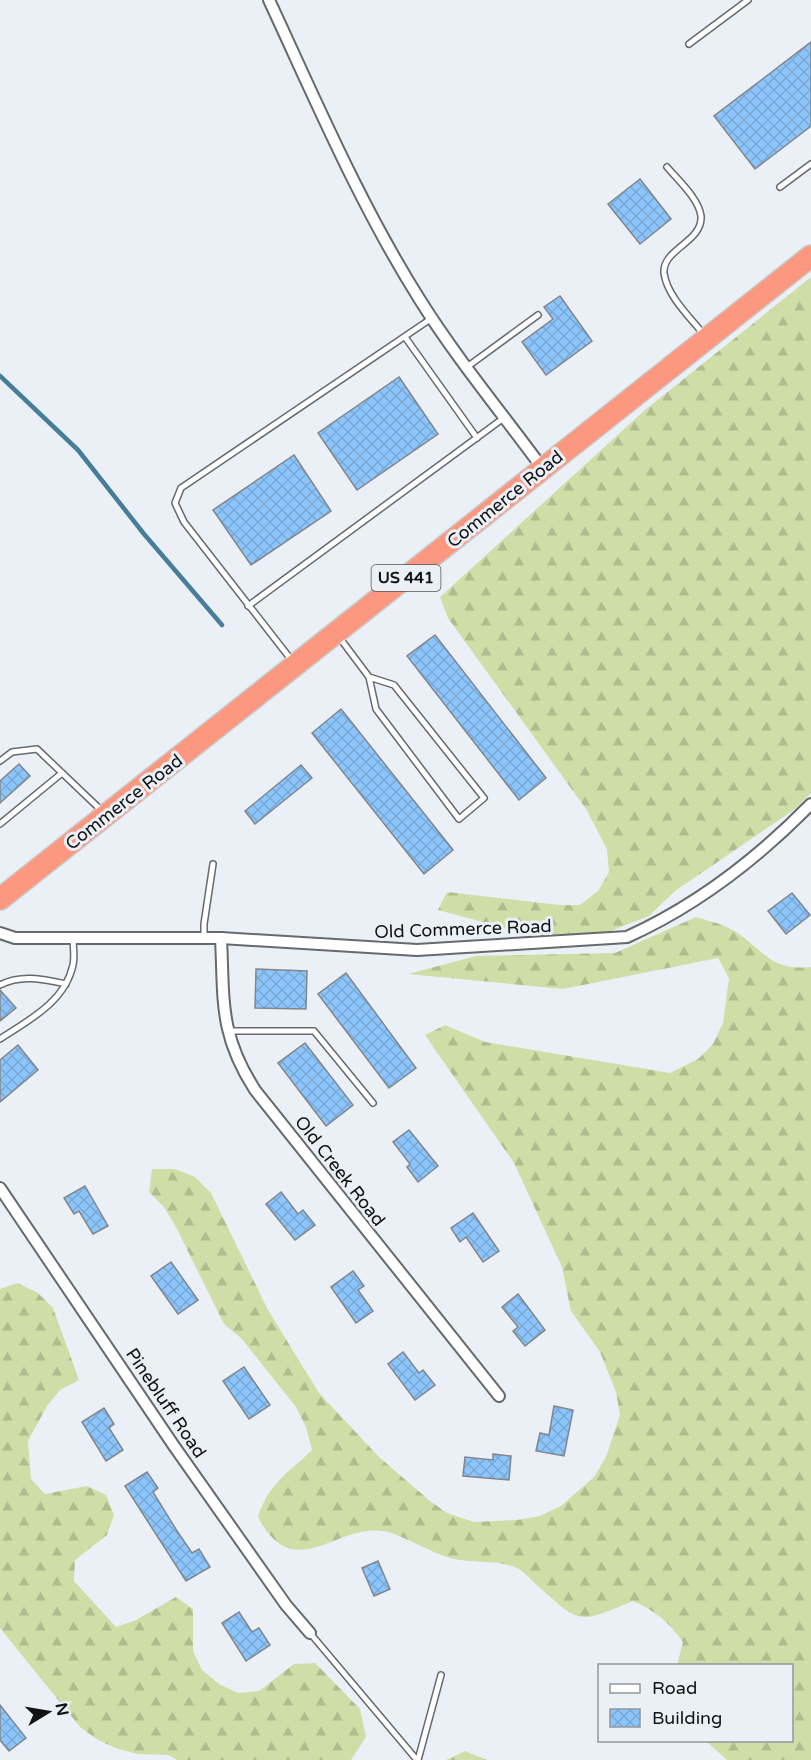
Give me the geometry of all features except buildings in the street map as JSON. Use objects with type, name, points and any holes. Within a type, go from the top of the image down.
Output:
[{"type":"highway","name":"Commerce Road","points":[[0,899],[811,256]]},
{"type":"street","points":[[269,0],[373,218],[432,318],[543,469]]},
{"type":"street","name":"Old Commerce Road","points":[[0,933],[15,938],[221,938],[417,950],[627,937],[657,924],[751,861],[811,804]]},
{"type":"street","name":"Old Creek Road","points":[[221,938],[226,1031],[234,1054],[255,1090],[499,1396]]},
{"type":"street","name":"Pinebluff Road","points":[[0,1188],[174,1446],[286,1605],[310,1633]]},
{"type":"lane","points":[[689,44],[748,0]]},
{"type":"lane","points":[[780,187],[811,164]]},
{"type":"lane","points":[[667,166],[694,200],[701,216],[698,231],[669,258],[664,270],[668,288],[706,339]]},
{"type":"lane","points":[[467,367],[538,315]]},
{"type":"lane","points":[[295,666],[184,522],[175,503],[181,488],[432,318]]},
{"type":"lane","points":[[405,337],[477,438]]},
{"type":"lane","points":[[248,606],[505,417]]},
{"type":"lane","points":[[336,633],[369,677],[376,709],[459,819],[484,798],[394,685],[369,677]]},
{"type":"lane","points":[[0,761],[12,752],[37,749],[107,815]]},
{"type":"lane","points":[[0,824],[63,773]]},
{"type":"lane","points":[[204,938],[213,864]]},
{"type":"lane","points":[[0,1039],[38,1014],[62,993],[73,965],[73,938]]},
{"type":"lane","points":[[0,985],[12,979],[39,979],[66,984]]},
{"type":"lane","points":[[226,1031],[314,1031],[373,1103]]},
{"type":"lane","points":[[310,1633],[417,1760]]},
{"type":"lane","points":[[417,1760],[441,1675]]},
{"type":"green space","points":[[811,277],[811,793],[795,809],[675,891],[649,916],[590,939],[547,939],[438,910],[447,892],[559,905],[580,905],[598,891],[609,872],[607,849],[586,809],[448,618],[440,597],[645,410]]},
{"type":"green space","points":[[696,917],[731,929],[777,963],[786,966],[811,967],[811,1760],[727,1760],[707,1742],[793,1742],[793,1664],[677,1664],[683,1642],[661,1618],[633,1601],[602,1614],[582,1617],[573,1614],[552,1599],[517,1568],[503,1564],[454,1559],[394,1534],[375,1531],[356,1533],[304,1550],[288,1548],[273,1538],[258,1517],[273,1487],[312,1450],[306,1427],[296,1407],[241,1338],[224,1324],[176,1227],[164,1207],[149,1192],[152,1169],[175,1169],[195,1177],[211,1193],[268,1310],[319,1393],[379,1457],[430,1501],[447,1513],[474,1522],[517,1520],[540,1516],[561,1506],[594,1477],[606,1457],[620,1415],[616,1392],[600,1352],[571,1311],[562,1267],[514,1163],[425,1035],[445,1025],[485,1042],[670,1073],[698,1059],[713,1044],[723,1023],[729,978],[718,958],[563,989],[408,974],[476,956],[615,953]]},
{"type":"green space","points":[[17,1283],[38,1293],[53,1308],[79,1380],[60,1390],[47,1406],[28,1441],[31,1479],[45,1494],[87,1486],[106,1495],[114,1515],[107,1535],[75,1560],[74,1581],[116,1627],[136,1620],[176,1597],[193,1609],[193,1651],[202,1670],[219,1684],[238,1693],[259,1691],[294,1664],[315,1663],[360,1709],[366,1737],[351,1760],[177,1760],[168,1755],[138,1754],[118,1749],[98,1740],[80,1727],[0,1628],[0,1289]]},
{"type":"green space","points":[[465,1751],[487,1760],[446,1760]]},
{"type":"waterway","points":[[0,376],[78,450],[144,534],[222,625]]}]
